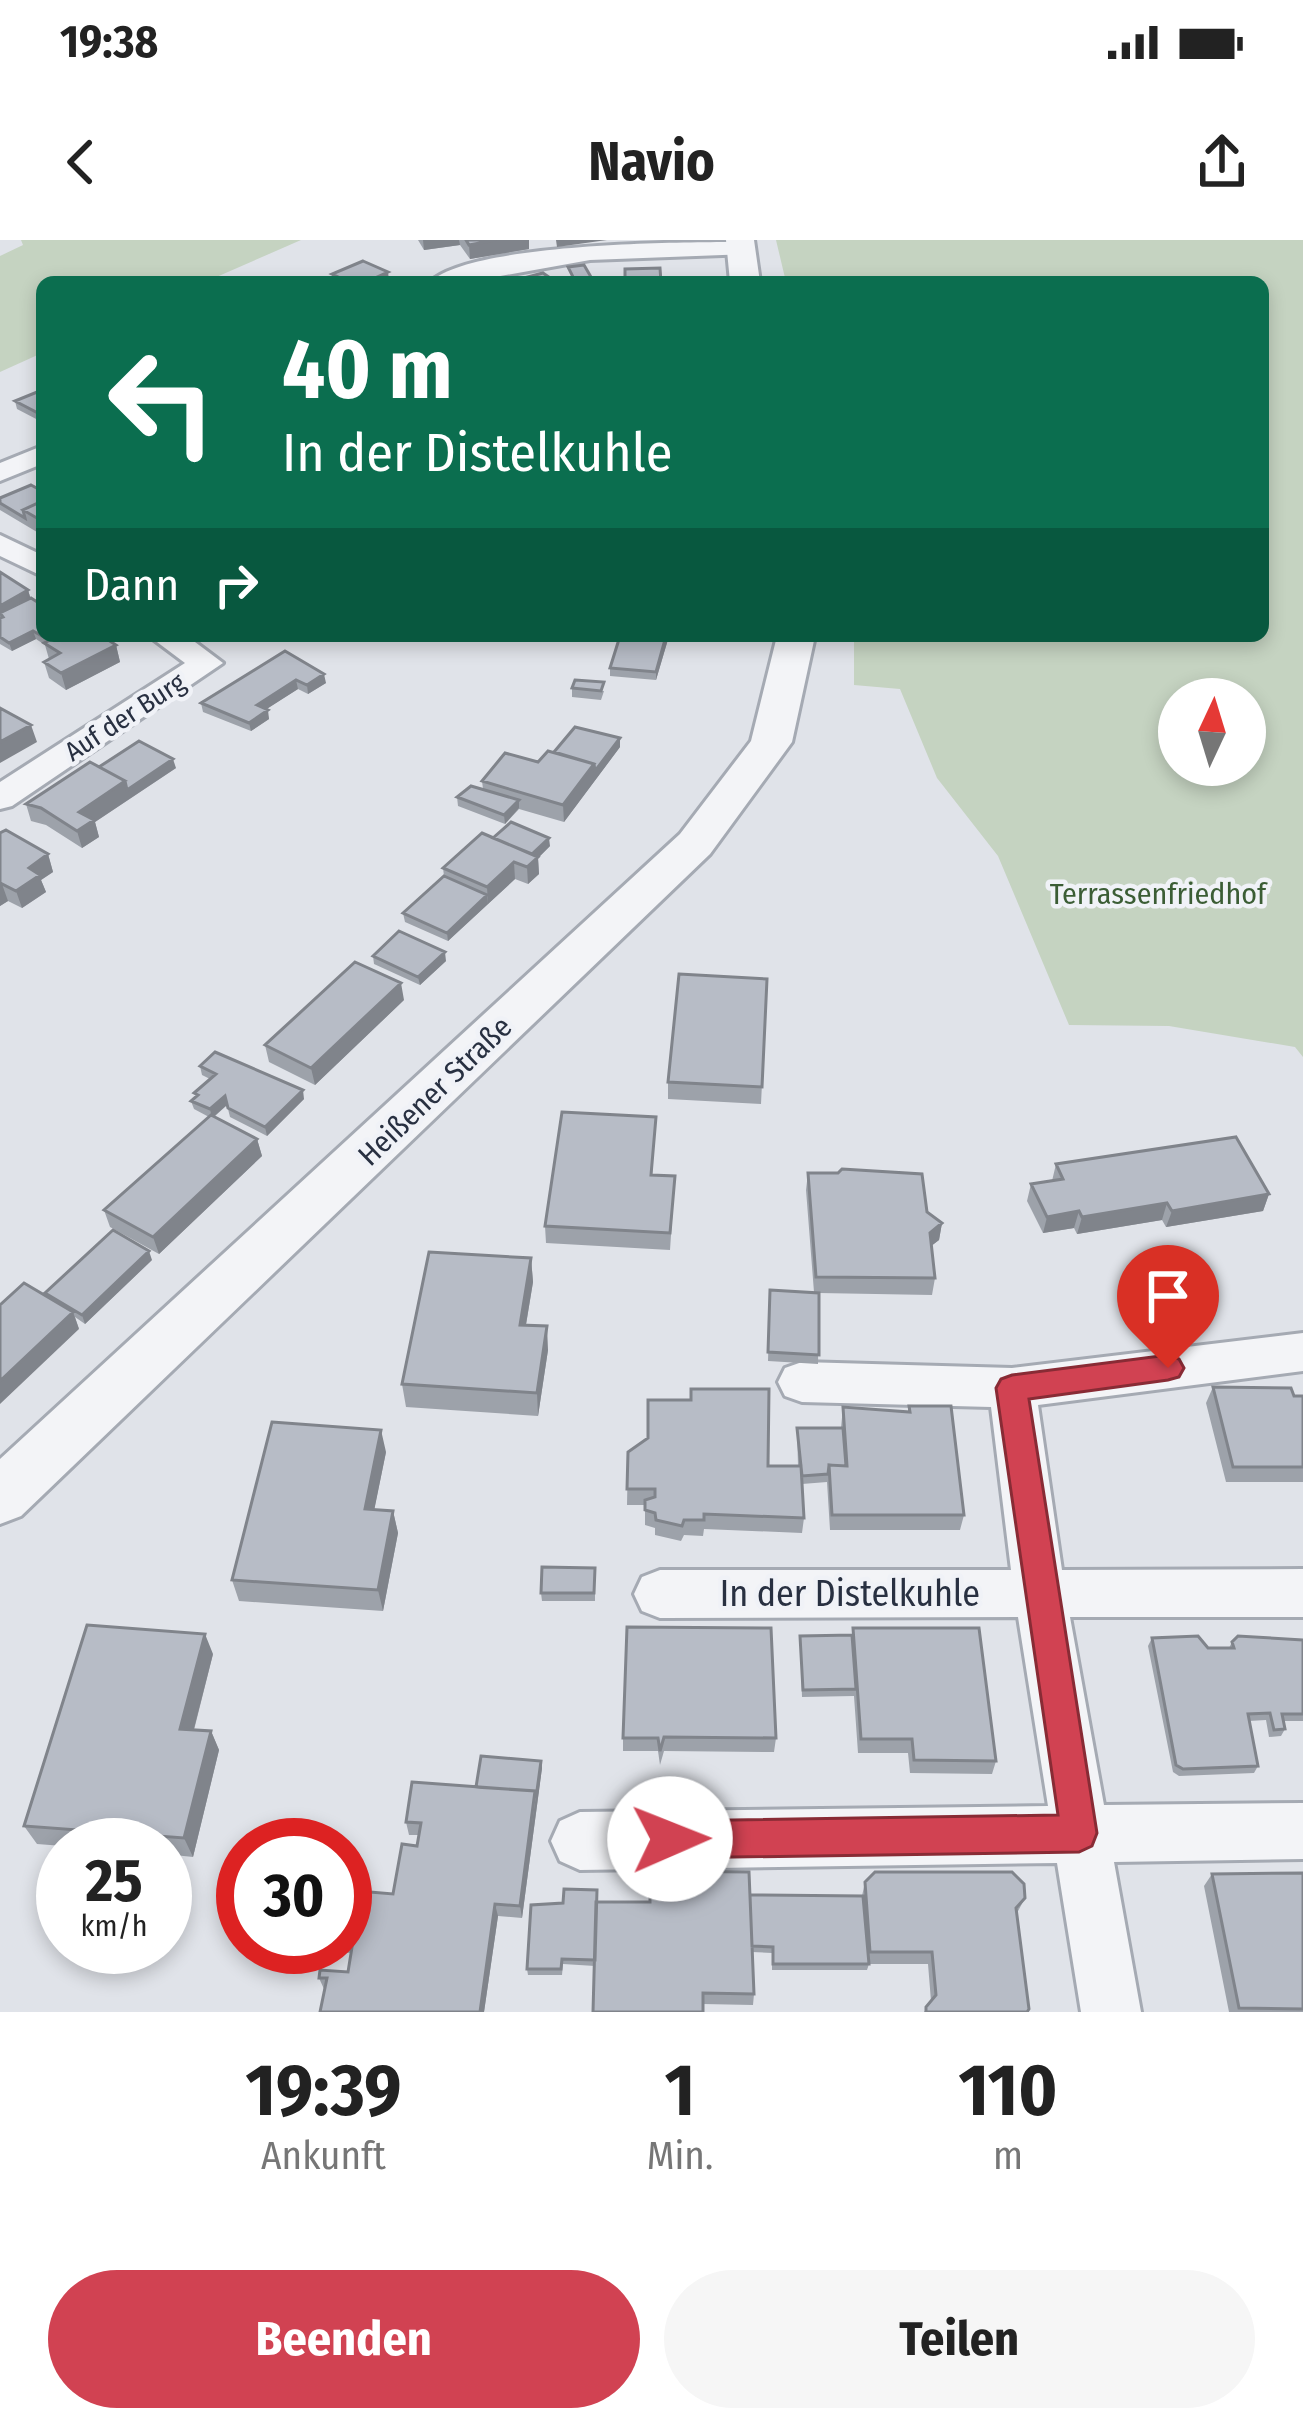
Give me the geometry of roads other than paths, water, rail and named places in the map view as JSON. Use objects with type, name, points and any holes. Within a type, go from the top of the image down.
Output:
[{"type":"street","points":[[466,276],[522,262],[605,251],[740,244],[745,276]]},
{"type":"street","points":[[0,473],[36,457]]},
{"type":"street","points":[[0,544],[36,564]]},
{"type":"street","name":"Auf der Burg","points":[[0,798],[207,663],[175,642]]},
{"type":"street","name":"Heißener Straße","points":[[0,1497],[695,844],[771,742],[795,642]]},
{"type":"street","points":[[802,1382],[1012,1388],[1303,1352]]},
{"type":"street","points":[[1012,1388],[1040,1593],[1111,2012]]},
{"type":"street","name":"In der Distelkuhle","points":[[660,1594],[1303,1593]]},
{"type":"street","points":[[580,1841],[1303,1831]]},
{"type":"park label","name":"Terrassenfriedhof","points":[[1158,894]]}]
